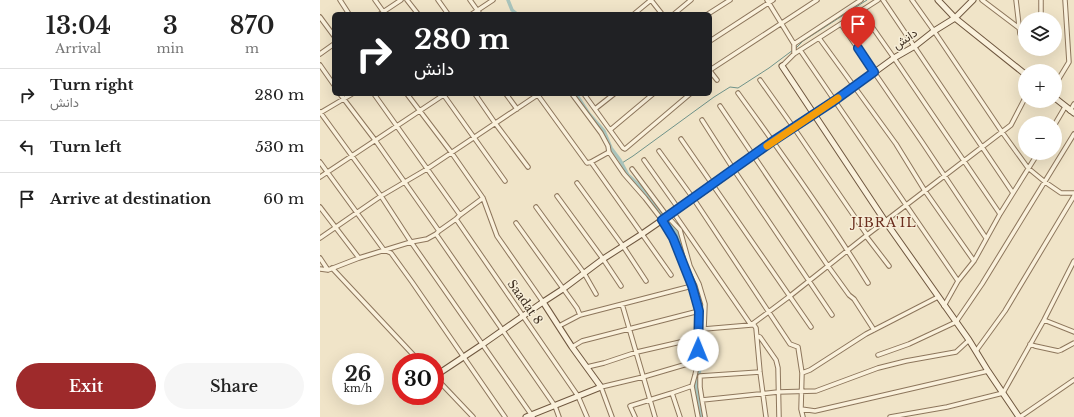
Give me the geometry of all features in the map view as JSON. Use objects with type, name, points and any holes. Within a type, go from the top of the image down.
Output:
[{"type":"main road","points":[[938,0],[955,18],[1018,68]]},
{"type":"main road","name":"دانش","points":[[444,371],[563,289],[603,259],[713,185],[773,141],[955,18],[973,0]]},
{"type":"main road","points":[[782,66],[885,221],[969,340],[1019,417]]},
{"type":"main road","points":[[1062,104],[1072,112]]},
{"type":"main road","points":[[526,417],[532,416],[578,396],[601,388],[543,302]]},
{"type":"street","points":[[340,0],[349,12]]},
{"type":"street","points":[[375,0],[382,12]]},
{"type":"street","points":[[384,12],[401,0]]},
{"type":"street","points":[[407,0],[416,12]]},
{"type":"street","points":[[438,0],[447,12]]},
{"type":"street","points":[[470,0],[479,12],[493,0]]},
{"type":"street","points":[[636,12],[651,0],[660,12]]},
{"type":"street","points":[[676,12],[691,0]]},
{"type":"street","points":[[711,12],[730,0]]},
{"type":"street","points":[[712,40],[773,0]]},
{"type":"street","points":[[712,72],[817,0]]},
{"type":"street","points":[[794,44],[861,0]]},
{"type":"street","points":[[782,66],[794,54],[878,0]]},
{"type":"street","points":[[883,0],[1013,193]]},
{"type":"street","points":[[912,0],[1028,168],[1061,193],[1074,193]]},
{"type":"street","points":[[982,0],[1018,27]]},
{"type":"street","points":[[1016,0],[1018,19]]},
{"type":"street","points":[[1041,0],[1041,12]]},
{"type":"street","points":[[1062,74],[1069,62],[1065,0]]},
{"type":"street","points":[[768,2],[794,44],[794,54]]},
{"type":"street","points":[[861,11],[1000,214]]},
{"type":"street","points":[[320,17],[332,33]]},
{"type":"street","points":[[841,24],[986,238]]},
{"type":"street","points":[[819,38],[896,144],[925,191],[974,261]]},
{"type":"street","points":[[320,54],[332,45]]},
{"type":"street","points":[[800,50],[958,281]]},
{"type":"street","points":[[320,65],[332,82]]},
{"type":"street","points":[[712,74],[717,80]]},
{"type":"street","points":[[760,80],[889,266]]},
{"type":"street","points":[[738,93],[793,168],[848,250],[868,283]]},
{"type":"street","points":[[342,96],[405,182],[555,406],[560,417]]},
{"type":"street","points":[[349,96],[320,113],[381,196],[411,242],[532,416]]},
{"type":"street","points":[[375,96],[460,214]]},
{"type":"street","points":[[409,96],[483,198],[497,236],[543,302]]},
{"type":"street","points":[[320,177],[441,96]]},
{"type":"street","points":[[445,96],[505,181]]},
{"type":"street","points":[[476,96],[528,167]]},
{"type":"street","points":[[507,96],[517,109]]},
{"type":"street","points":[[320,238],[357,214],[381,196],[427,168],[535,96]]},
{"type":"street","points":[[539,96],[588,163],[591,162],[671,276]]},
{"type":"street","points":[[573,96],[601,133],[608,145],[609,152],[624,174],[662,220],[673,238],[692,286],[699,311],[698,362],[692,386],[698,417]]},
{"type":"street","points":[[585,96],[623,148],[626,148],[688,96]]},
{"type":"street","points":[[595,109],[611,96]]},
{"type":"street","points":[[610,130],[651,96]]},
{"type":"street","points":[[1072,112],[1074,104]]},
{"type":"street","points":[[720,106],[828,266],[849,295],[854,299],[874,330]]},
{"type":"street","points":[[1060,116],[1065,107]]},
{"type":"street","points":[[704,329],[751,325],[1002,132],[1010,125],[1019,108]]},
{"type":"street","points":[[702,120],[832,315]]},
{"type":"street","points":[[878,355],[909,344],[956,322],[982,284],[1074,134]]},
{"type":"street","points":[[681,139],[811,328]]},
{"type":"street","points":[[659,151],[693,198],[790,344],[798,347],[802,373],[801,409],[803,417]]},
{"type":"street","points":[[591,162],[609,152]]},
{"type":"street","points":[[644,160],[678,208]]},
{"type":"street","points":[[944,306],[958,281],[974,261],[1000,214],[1033,160]]},
{"type":"street","points":[[320,162],[384,250],[391,253],[505,417]]},
{"type":"street","points":[[587,367],[637,352],[698,338],[702,336],[704,329],[705,304],[699,284],[690,266],[680,230],[667,216],[632,169]]},
{"type":"street","points":[[577,182],[646,281]]},
{"type":"street","points":[[557,196],[621,286]]},
{"type":"street","points":[[976,351],[1005,311],[1074,196]]},
{"type":"street","points":[[320,269],[330,269],[358,258],[411,242],[427,239],[438,233],[460,214],[483,198]]},
{"type":"street","points":[[536,207],[584,273],[596,294]]},
{"type":"street","points":[[320,208],[358,258]]},
{"type":"street","points":[[673,212],[751,325],[754,325],[756,328],[766,417]]},
{"type":"street","name":"Saadat 8","points":[[456,219],[578,396],[587,417]]},
{"type":"street","points":[[516,224],[577,308],[580,315]]},
{"type":"street","points":[[320,258],[411,353]]},
{"type":"street","points":[[890,417],[947,407],[1002,393],[1044,320],[1074,261]]},
{"type":"street","points":[[559,326],[580,315],[692,286]]},
{"type":"street","points":[[802,373],[810,370],[874,330],[938,297]]},
{"type":"street","points":[[622,304],[656,417]]},
{"type":"street","points":[[572,347],[582,341],[699,311]]},
{"type":"street","points":[[1044,320],[1074,332]]},
{"type":"street","points":[[757,336],[760,337],[776,360],[778,368],[779,417]]},
{"type":"street","points":[[702,400],[778,392],[816,390],[878,368],[906,361],[956,352],[969,340]]},
{"type":"street","points":[[1030,344],[1061,350],[1074,343]]},
{"type":"street","points":[[612,417],[601,388],[698,362]]},
{"type":"street","points":[[801,409],[815,411],[988,371]]},
{"type":"street","points":[[705,417],[700,387],[700,376],[760,372]]},
{"type":"street","points":[[1019,417],[1074,380]]},
{"type":"street","points":[[444,386],[473,417]]},
{"type":"street","points":[[635,417],[630,406],[692,386]]},
{"type":"street","points":[[672,393],[680,417]]},
{"type":"waterway","points":[[508,0],[512,10],[514,12]]},
{"type":"waterway","points":[[796,48],[803,41],[867,0]]},
{"type":"waterway","points":[[622,163],[714,97],[730,87],[738,88],[793,50]]},
{"type":"waterway","points":[[577,96],[589,114],[604,131],[611,148],[620,160],[628,175],[640,186],[677,232],[687,268],[701,300],[702,314],[700,369],[696,385],[701,417]]},
{"type":"slow traffic","points":[[767,146],[838,98]]},
{"type":"district","name":"JIBRA'IL","points":[[884,222]]},
{"type":"route","points":[[698,350],[699,311],[692,286],[673,238],[662,220],[773,141],[834,101],[874,72],[858,48]]}]
